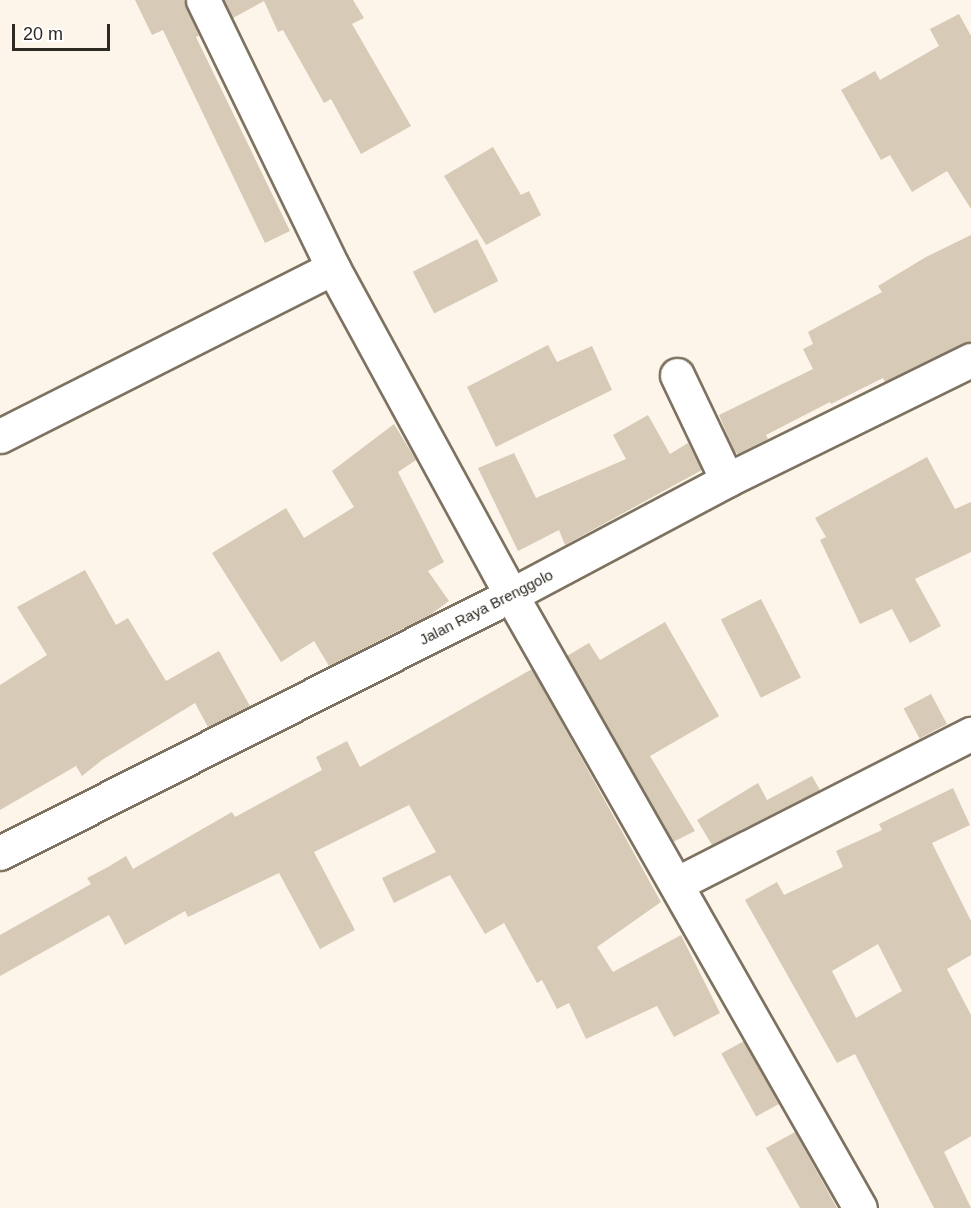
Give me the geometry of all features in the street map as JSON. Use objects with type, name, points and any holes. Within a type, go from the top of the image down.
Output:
[{"type":"street","points":[[203,0],[333,268],[511,595],[678,883],[860,1208]]},
{"type":"street","points":[[0,436],[333,268]]},
{"type":"street","name":"Jalan Raya Brenggolo","points":[[0,852],[511,595],[727,480],[971,360]]},
{"type":"street","points":[[677,375],[727,480]]},
{"type":"street","points":[[678,883],[971,734]]},
{"type":"building","points":[[135,0],[184,0],[199,36],[196,37],[290,231],[265,243],[163,30],[152,35]]},
{"type":"building","points":[[224,0],[353,0],[364,18],[352,24],[411,126],[361,154],[331,99],[324,103],[283,30],[278,32],[264,1],[233,18]]},
{"type":"building","points":[[959,14],[971,36],[971,209],[947,171],[912,192],[890,155],[881,160],[841,90],[875,71],[880,80],[939,46],[930,29]]},
{"type":"building","points":[[493,147],[521,195],[529,191],[541,215],[486,245],[444,176]]},
{"type":"building","points":[[971,235],[971,341],[885,382],[883,378],[831,404],[830,402],[766,435],[768,439],[738,454],[734,451],[719,415],[813,369],[803,349],[813,344],[808,332],[882,292],[878,286],[926,257]]},
{"type":"building","points":[[477,239],[498,281],[434,314],[413,272]]},
{"type":"building","points":[[548,345],[557,362],[592,346],[612,390],[496,447],[467,387]]},
{"type":"building","points":[[648,415],[670,454],[688,443],[702,470],[565,545],[559,530],[518,551],[478,468],[514,453],[536,498],[626,459],[613,435]]},
{"type":"building","points":[[394,424],[416,460],[398,472],[444,562],[428,571],[449,601],[430,615],[329,666],[314,641],[281,662],[212,553],[286,508],[304,538],[354,507],[332,471]]},
{"type":"building","points":[[927,457],[955,509],[971,502],[971,552],[915,579],[941,626],[910,643],[892,609],[860,624],[820,540],[826,537],[815,518]]},
{"type":"building","points":[[85,570],[116,625],[128,618],[166,681],[219,651],[250,706],[208,727],[195,703],[102,760],[82,776],[76,766],[0,810],[0,685],[47,655],[17,607]]},
{"type":"building","points":[[761,599],[801,677],[761,698],[721,619]]},
{"type":"building","points":[[665,622],[719,716],[650,756],[695,831],[673,842],[567,656],[589,643],[600,660]]},
{"type":"building","points":[[532,669],[661,902],[597,947],[613,972],[681,935],[720,1013],[674,1037],[657,1006],[586,1039],[569,1003],[557,1009],[542,980],[537,983],[504,923],[485,934],[450,875],[394,903],[382,878],[436,852],[409,805],[314,852],[355,930],[320,949],[279,873],[188,917],[185,911],[125,945],[109,915],[0,976],[0,935],[91,884],[87,878],[126,856],[133,869],[232,812],[235,817],[322,770],[316,757],[347,741],[360,767]]},
{"type":"building","points":[[931,694],[947,724],[920,739],[904,709]]},
{"type":"building","points":[[812,776],[820,790],[712,845],[697,820],[758,783],[767,800]]},
{"type":"building","points":[[953,788],[970,825],[932,843],[971,921],[971,955],[947,969],[971,1015],[971,1136],[944,1152],[971,1208],[934,1208],[855,1054],[837,1063],[745,900],[777,882],[784,895],[843,867],[836,851],[882,830],[879,824]],"holes":[[[878,944],[902,991],[856,1018],[832,971]]]},
{"type":"building","points":[[744,1041],[779,1104],[756,1117],[721,1054]]},
{"type":"building","points":[[795,1132],[837,1208],[800,1208],[766,1148]]}]
